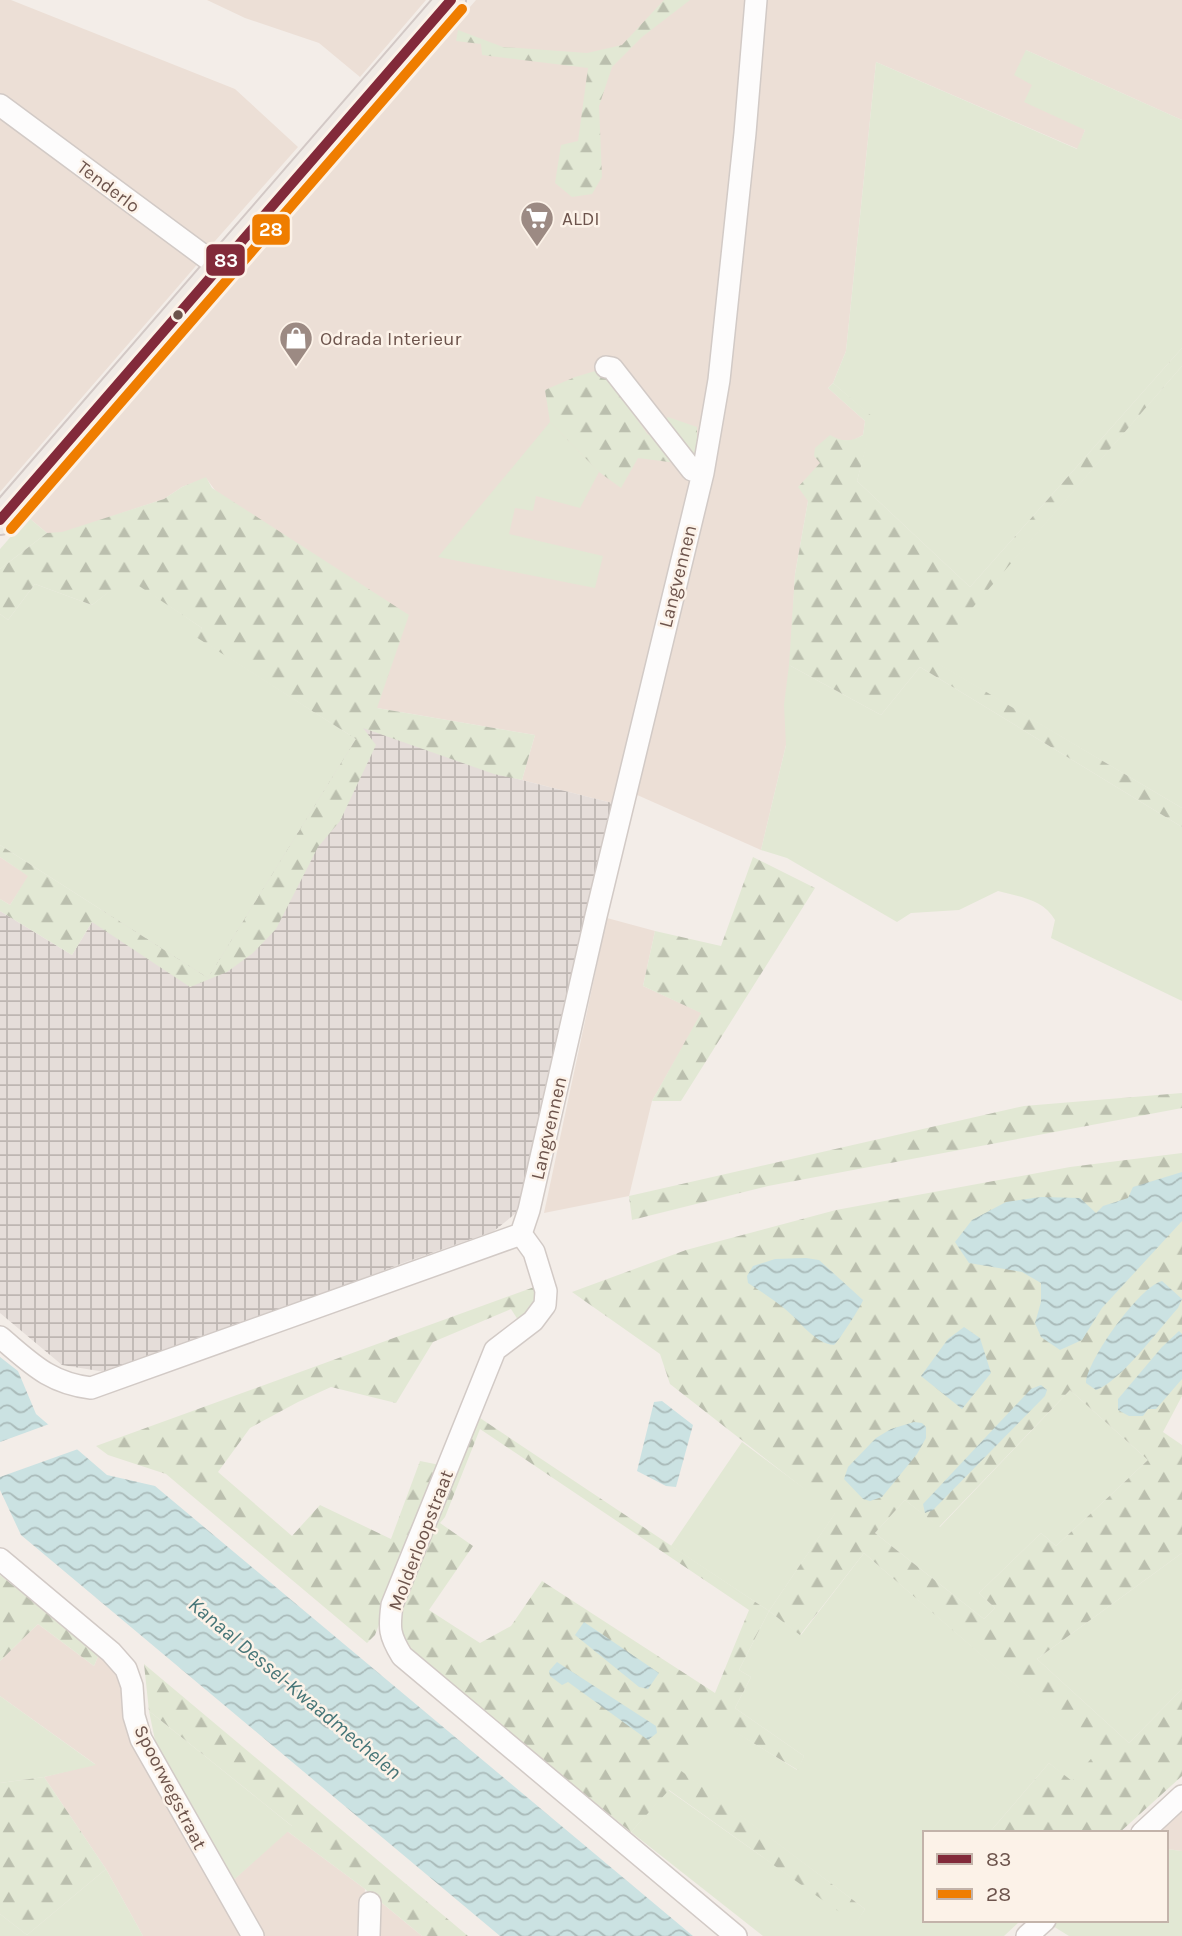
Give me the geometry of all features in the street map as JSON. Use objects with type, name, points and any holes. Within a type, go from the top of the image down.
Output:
[{"type":"main road","points":[[0,520],[451,0]]},
{"type":"street","name":"Langvennen","points":[[521,1234],[529,1210],[596,916],[703,473],[719,380],[756,0]]},
{"type":"street","name":"Tenderlo","points":[[0,105],[219,267]]},
{"type":"street","points":[[606,367],[611,368],[692,470],[703,473]]},
{"type":"street","points":[[0,1337],[52,1378],[91,1388],[521,1234]]},
{"type":"street","name":"Molderloopstraat","points":[[521,1234],[534,1252],[546,1291],[545,1305],[533,1321],[495,1350],[392,1605],[389,1628],[392,1640],[402,1656],[736,1936]]},
{"type":"street","name":"Spoorwegstraat","points":[[0,1559],[111,1652],[126,1669],[132,1686],[134,1716],[141,1739],[253,1936]]},
{"type":"street","points":[[1144,1831],[1182,1796]]},
{"type":"street","points":[[369,1936],[370,1903]]},
{"type":"street","points":[[1027,1936],[1043,1922]]},
{"type":"shaded area","points":[[0,0],[11,0],[235,89],[298,147],[208,249],[0,95]]},
{"type":"shaded area","points":[[207,0],[426,0],[360,77],[319,43],[245,18]]},
{"type":"shaded area","points":[[476,0],[747,0],[748,12],[710,370],[705,394],[702,448],[616,804],[522,780],[535,735],[377,708],[206,478],[182,487],[164,499],[62,533],[47,533],[28,517]]},
{"type":"shaded area","points":[[764,0],[1182,0],[1182,120],[1026,50],[1032,85],[1085,130],[1078,149],[876,62],[846,351],[833,383],[828,388],[865,421],[863,435],[852,441],[838,440],[820,463],[808,501],[795,574],[786,745],[761,850],[635,794],[704,495]]},
{"type":"shaded area","points":[[0,113],[201,260],[0,492]]},
{"type":"shaded area","points":[[362,727],[494,773],[616,804],[528,1184],[516,1213],[494,1231],[145,1362],[105,1372],[62,1365],[0,1313],[0,911],[72,955],[98,912]]},
{"type":"shaded area","points":[[0,857],[29,876],[10,905],[0,899]]},
{"type":"shaded area","points":[[607,918],[655,931],[643,986],[702,1013],[652,1101],[629,1196],[544,1213]]},
{"type":"shaded area","points":[[38,1624],[94,1666],[99,1654],[116,1669],[140,1757],[246,1936],[143,1936],[106,1869],[44,1777],[95,1764],[0,1696],[0,1661]]},
{"type":"shaded area","points":[[1182,1800],[1182,1851],[1168,1849],[1168,1831],[1148,1831]]},
{"type":"shaded area","points":[[287,1831],[365,1889],[361,1936],[261,1936],[228,1885]]},
{"type":"shaded area","points":[[377,1899],[422,1936],[375,1936]]},
{"type":"green space","points":[[664,0],[690,0],[642,37],[612,67],[599,106],[602,177],[592,194],[572,197],[555,183],[561,145],[578,141],[588,68],[482,55],[481,44],[456,41],[458,30],[503,47],[587,53],[622,45]]},
{"type":"green space","points":[[1026,50],[1182,120],[1182,348],[970,587],[857,481],[873,418],[833,383],[846,351],[876,62],[1077,149],[1085,130],[1024,102],[1032,85],[1014,75]]},
{"type":"green space","points":[[1182,348],[1182,366],[929,658],[1182,808],[1182,827],[920,667],[881,715],[789,665],[795,574],[808,501],[798,487],[820,463],[814,456],[815,448],[830,435],[846,440],[863,435],[865,421],[828,388],[833,383],[874,418],[857,481],[970,587]]},
{"type":"green space","points":[[1182,366],[1182,808],[928,658]]},
{"type":"green space","points":[[602,369],[648,435],[668,417],[697,427],[697,461],[669,462],[638,458],[621,488],[599,472],[550,422],[545,390]]},
{"type":"green space","points":[[550,422],[599,472],[580,508],[536,496],[533,511],[515,508],[509,534],[603,556],[595,588],[438,557]]},
{"type":"green space","points":[[206,477],[212,488],[409,615],[377,708],[535,735],[522,780],[494,774],[363,728],[376,745],[340,821],[318,847],[276,929],[253,953],[227,972],[190,987],[92,922],[72,955],[0,911],[0,899],[10,905],[28,876],[0,857],[0,845],[208,978],[356,739],[196,637],[202,628],[127,578],[92,605],[35,584],[8,620],[0,614],[0,569],[47,533],[62,532],[164,499],[182,487]]},
{"type":"green space","points":[[28,517],[47,533],[0,569],[0,549]]},
{"type":"green space","points":[[127,577],[202,628],[197,637],[356,739],[208,978],[0,845],[0,614],[8,620],[35,584],[92,605]]},
{"type":"green space","points":[[789,665],[881,715],[920,667],[1182,827],[1182,1001],[1051,938],[1055,920],[1044,907],[1030,900],[998,891],[959,910],[911,913],[897,922],[787,858],[761,850],[786,745],[784,705]]},
{"type":"green space","points":[[753,857],[815,888],[681,1101],[652,1101],[701,1013],[643,986],[655,931],[721,946]]},
{"type":"green space","points":[[1182,1093],[1182,1108],[768,1186],[632,1220],[629,1196],[1024,1106]]},
{"type":"green space","points":[[1182,1153],[1182,1396],[1163,1432],[1182,1445],[1182,1553],[1037,1659],[1129,1743],[1182,1689],[1182,1776],[1121,1831],[991,1831],[1049,1763],[1072,1781],[1095,1754],[864,1553],[800,1635],[769,1611],[835,1513],[670,1384],[660,1354],[572,1292],[686,1250],[836,1210],[1070,1167]],"holes":[[[1070,1390],[1148,1460],[1056,1546],[1041,1533],[979,1593],[995,1608],[984,1619],[875,1533],[905,1500],[939,1527]]]},
{"type":"green space","points":[[537,1286],[536,1305],[518,1320],[511,1309],[433,1342],[396,1403],[331,1387],[250,1428],[218,1472],[292,1536],[320,1505],[391,1539],[420,1461],[440,1465],[375,1635],[367,1643],[166,1474],[108,1455],[96,1446]]},
{"type":"green space","points":[[1070,1390],[1148,1460],[1056,1546],[1041,1533],[979,1593],[995,1608],[984,1619],[875,1533],[905,1500],[940,1527]]},
{"type":"green space","points":[[474,1414],[769,1611],[739,1670],[751,1677],[735,1708],[804,1756],[798,1770],[713,1719],[680,1770],[865,1909],[856,1924],[669,1790],[631,1832],[393,1639],[401,1599]],"holes":[[[480,1429],[749,1610],[715,1693],[542,1581],[511,1626],[480,1643],[429,1610],[473,1546],[440,1523],[445,1517]]]},
{"type":"green space","points":[[742,1442],[836,1512],[769,1611],[671,1546]]},
{"type":"green space","points":[[864,1553],[1096,1754],[1072,1782],[1049,1763],[991,1831],[923,1831],[923,1922],[1019,1922],[1004,1936],[763,1936],[631,1832],[668,1790],[856,1923],[865,1909],[679,1770],[713,1718],[797,1770],[804,1756],[735,1708],[751,1677],[739,1670],[769,1611],[801,1635]]},
{"type":"green space","points":[[1182,1553],[1182,1689],[1129,1743],[1037,1659]]},
{"type":"green space","points":[[0,1575],[99,1654],[94,1666],[38,1624],[0,1661]]},
{"type":"green space","points":[[144,1664],[468,1936],[422,1936],[365,1889],[287,1831],[292,1826],[149,1711]]},
{"type":"green space","points":[[0,1696],[96,1765],[44,1777],[0,1783]]},
{"type":"green space","points":[[149,1711],[293,1827],[228,1885],[158,1755]]},
{"type":"green space","points":[[44,1777],[106,1869],[27,1935],[0,1914],[0,1783]]},
{"type":"green space","points":[[1168,1849],[1182,1851],[1182,1936],[1069,1936],[1048,1923],[1168,1922]]},
{"type":"green space","points":[[106,1869],[143,1936],[0,1936],[0,1914],[27,1935]]},
{"type":"water","points":[[1182,1172],[1182,1221],[1102,1308],[1082,1340],[1060,1350],[1041,1337],[1035,1323],[1041,1302],[1041,1283],[1022,1272],[969,1263],[955,1242],[972,1220],[1006,1202],[1041,1197],[1080,1198],[1096,1213],[1103,1206],[1128,1198],[1133,1187]]},
{"type":"water","points":[[775,1259],[819,1260],[863,1300],[834,1345],[814,1336],[785,1309],[748,1283],[747,1276],[753,1266]]},
{"type":"water","points":[[1162,1281],[1182,1299],[1178,1308],[1116,1377],[1096,1390],[1086,1383],[1095,1358],[1129,1309],[1152,1286]]},
{"type":"water","points":[[964,1327],[980,1338],[991,1373],[962,1409],[921,1376],[948,1339]]},
{"type":"water","points":[[1179,1331],[1182,1334],[1182,1379],[1156,1409],[1148,1409],[1143,1416],[1129,1416],[1118,1410],[1118,1399]]},
{"type":"water","name":"Kanaal Dessel-Kwaadmechelen","points":[[0,1357],[18,1371],[36,1414],[107,1475],[155,1486],[693,1936],[500,1936],[21,1535],[0,1490]]},
{"type":"water","points":[[1041,1385],[1047,1390],[1045,1396],[933,1510],[925,1513],[923,1504],[1031,1389]]},
{"type":"water","points":[[662,1401],[693,1425],[676,1487],[666,1486],[637,1471],[654,1402]]},
{"type":"water","points":[[914,1422],[922,1423],[926,1427],[926,1438],[917,1454],[882,1497],[870,1501],[863,1499],[844,1479],[848,1467],[876,1438],[891,1429]]},
{"type":"water","points":[[584,1622],[659,1673],[648,1689],[639,1687],[575,1635]]},
{"type":"water","points":[[557,1662],[656,1726],[657,1733],[648,1740],[568,1682],[562,1685],[550,1676],[549,1671]]},
{"type":"pier","points":[[52,1423],[81,1448],[0,1477],[0,1442]]},
{"type":"transit line","name":"83","points":[[0,520],[451,0]]},
{"type":"transit line","name":"28","points":[[11,529],[462,9]]},
{"type":"place","name":"ALDI","points":[[537,248]]},
{"type":"place","name":"Odrada Interieur","points":[[296,368]]}]
